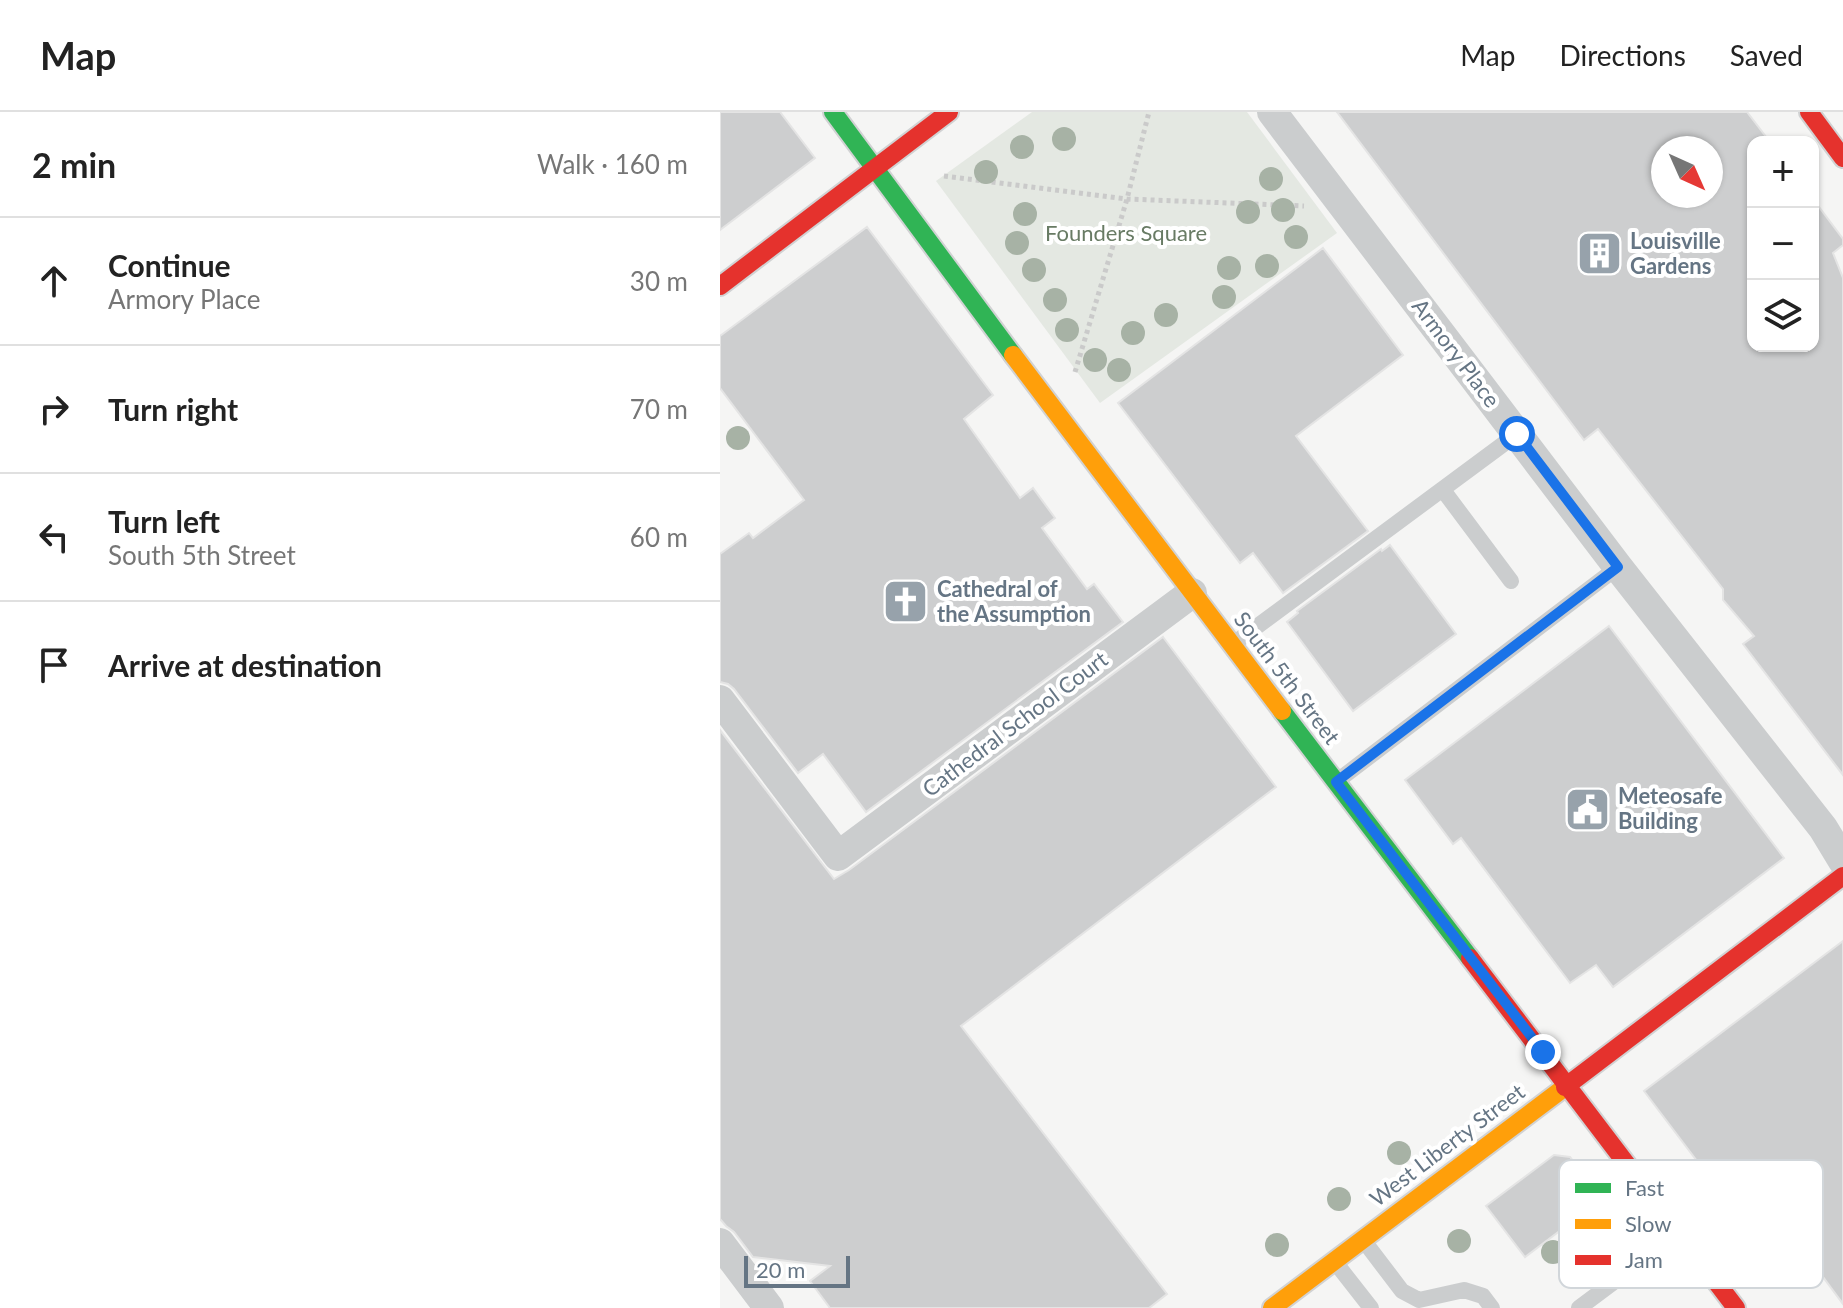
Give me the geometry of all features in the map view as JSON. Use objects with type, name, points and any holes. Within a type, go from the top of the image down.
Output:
[{"type":"street","name":"South 5th Street","points":[[833,112],[1060,419],[1623,1160]]},
{"type":"street","points":[[720,286],[949,112]]},
{"type":"street","name":"Armory Place","points":[[1272,112],[1618,567],[1823,828],[1843,861]]},
{"type":"street","points":[[1809,112],[1843,158]]},
{"type":"street","name":"Cathedral School Court","points":[[720,700],[838,856],[1192,593]]},
{"type":"street","name":"West Liberty Street","points":[[1272,1308],[1843,876]]},
{"type":"street","points":[[720,1243],[769,1308]]},
{"type":"street","name":"South 5th Street","points":[[1721,1288],[1736,1308]]},
{"type":"lane","points":[[1232,646],[1517,434]]},
{"type":"lane","points":[[1443,490],[1511,581]]},
{"type":"lane","points":[[1336,782],[1618,567]]},
{"type":"lane","points":[[1363,1240],[1402,1291],[1417,1304],[1464,1290],[1483,1296],[1492,1308]]},
{"type":"lane","points":[[1334,1260],[1371,1308]]},
{"type":"lane","points":[[1579,1308],[1606,1288]]},
{"type":"path","points":[[1060,419],[1127,199],[1149,112]]},
{"type":"path","points":[[944,176],[1127,199],[1345,208]]},
{"type":"green space","name":"Founders Square","points":[[1032,112],[1247,112],[1337,233],[1100,403],[936,181]]},
{"type":"building","points":[[720,112],[780,112],[815,158],[720,230]]},
{"type":"building","points":[[1337,112],[1747,112],[1765,136],[1747,136],[1747,352],[1819,352],[1819,207],[1843,239],[1843,245],[1833,253],[1843,278],[1843,775],[1743,644],[1754,636],[1723,600],[1723,589],[1598,429],[1584,440]]},
{"type":"building","points":[[867,227],[993,395],[964,419],[1020,498],[1033,488],[1055,518],[1042,528],[1087,589],[1094,584],[1123,622],[866,812],[823,754],[798,773],[734,689],[720,682],[720,554],[749,533],[753,538],[804,500],[720,388],[720,336]]},
{"type":"building","points":[[1323,248],[1403,355],[1296,436],[1368,531],[1283,593],[1253,553],[1240,563],[1118,403]]},
{"type":"building","points":[[1390,545],[1456,634],[1353,711],[1287,622],[1297,611]]},
{"type":"building","name":"Meteosafe Building","points":[[1609,626],[1784,858],[1613,987],[1596,965],[1570,983],[1461,838],[1453,844],[1405,780]]},
{"type":"building","points":[[1163,637],[1276,787],[961,1026],[1167,1294],[1149,1308],[830,1308],[810,1281],[830,1266],[753,1257],[720,1219],[720,730],[834,879]]},
{"type":"building","points":[[1843,941],[1843,1304],[1823,1277],[1823,1160],[1696,1160],[1644,1091]]},
{"type":"building","points":[[1554,1155],[1572,1160],[1559,1160],[1559,1231],[1525,1257],[1486,1206]]},
{"type":"traffic: fast","points":[[833,112],[1013,355]]},
{"type":"traffic: fast","points":[[1282,711],[1470,958]]},
{"type":"traffic: slow","points":[[1013,355],[1282,711]]},
{"type":"traffic: slow","points":[[1272,1308],[1565,1087]]},
{"type":"traffic: jam","points":[[720,286],[949,112]]},
{"type":"traffic: jam","points":[[1809,112],[1843,158]]},
{"type":"traffic: jam","points":[[1565,1087],[1843,876]]},
{"type":"traffic: jam","points":[[1470,958],[1624,1160]]},
{"type":"traffic: jam","points":[[1721,1288],[1736,1308]]},
{"type":"place","name":"Louisville Gardens","points":[[1599,254]]},
{"type":"place","name":"Cathedral of the Assumption","points":[[906,602]]},
{"type":"place","name":"Meteosafe Building","points":[[1587,809]]},
{"type":"route","points":[[1517,434],[1618,567],[1336,782],[1543,1052]]}]
